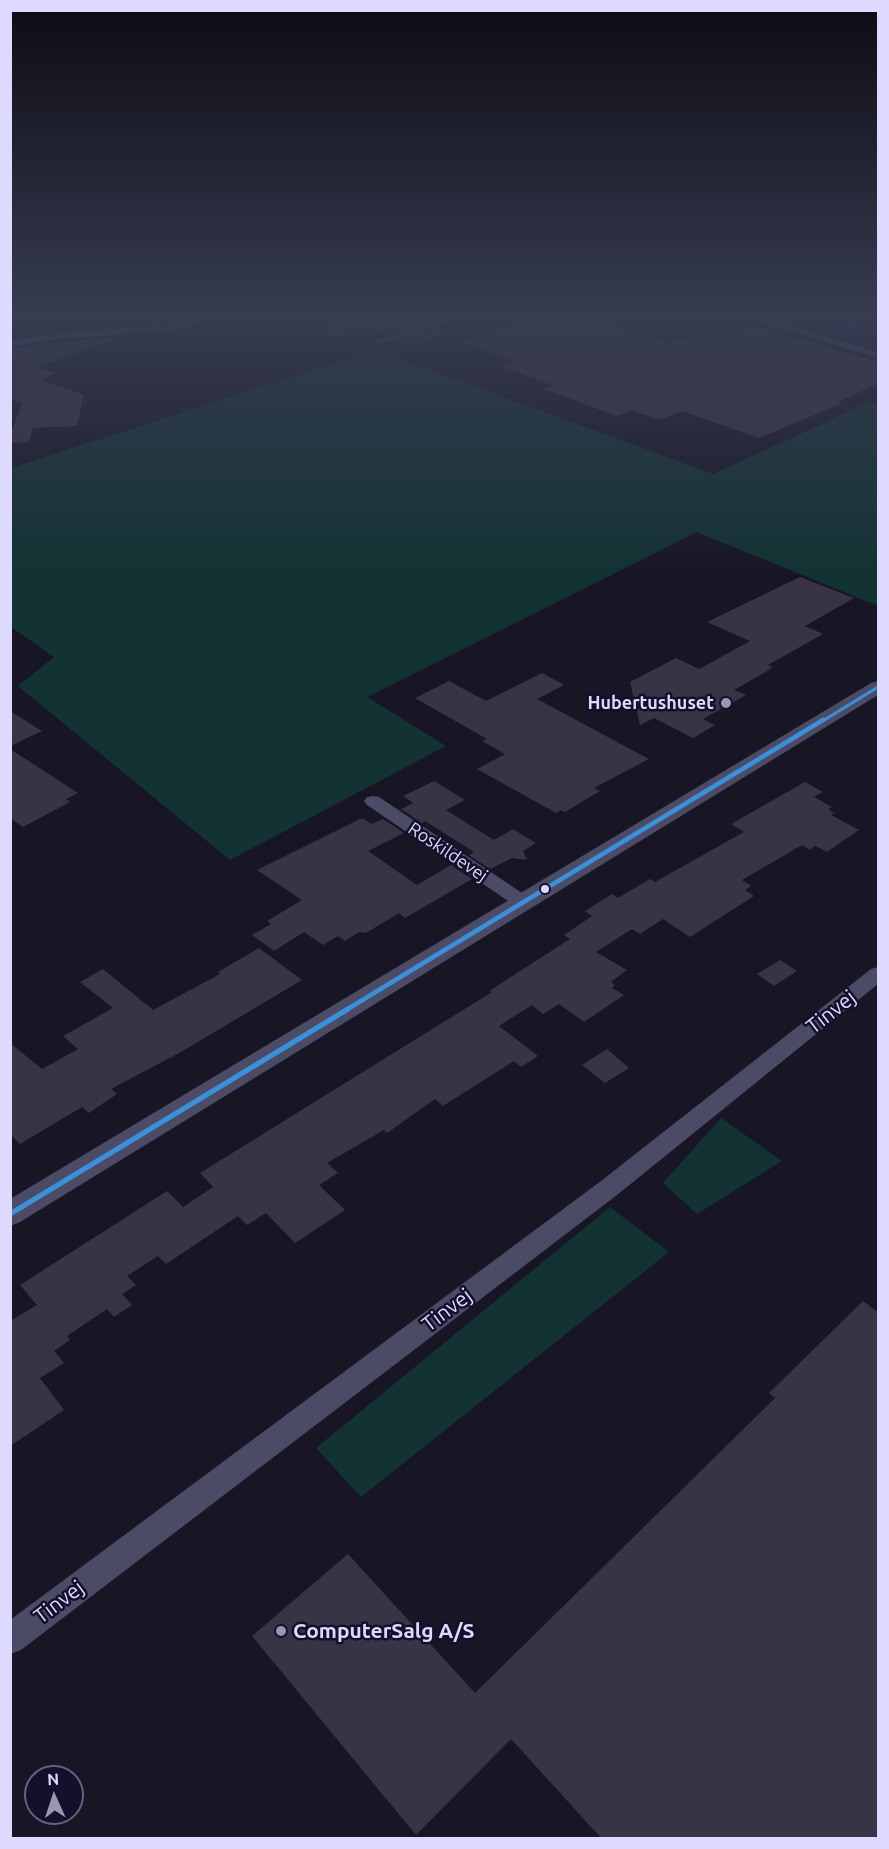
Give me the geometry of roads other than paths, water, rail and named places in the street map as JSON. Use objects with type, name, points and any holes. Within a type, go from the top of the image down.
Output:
[{"type":"street","points":[[10,1215],[879,687]]},
{"type":"street","name":"Roskildevej","points":[[373,801],[524,903]]},
{"type":"street","name":"Tinvej","points":[[10,1639],[609,1188],[879,974]]},
{"type":"place","name":"Hubertushuset","points":[[726,703]]},
{"type":"place","name":"ComputerSalg A/S","points":[[281,1631]]}]
